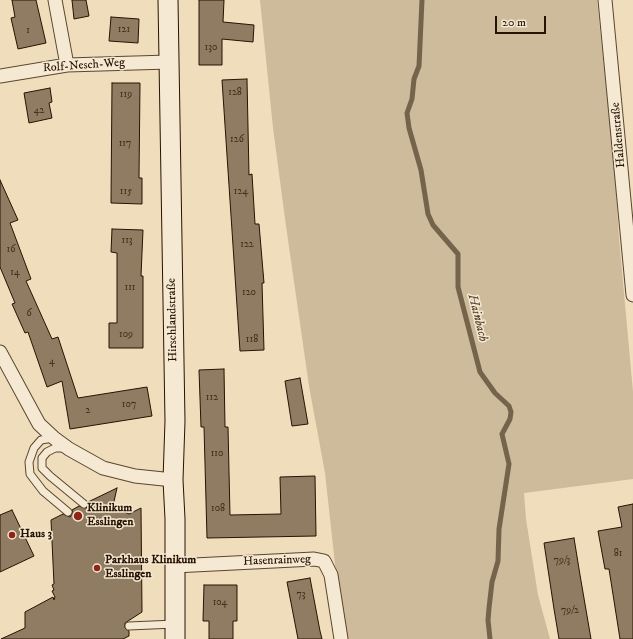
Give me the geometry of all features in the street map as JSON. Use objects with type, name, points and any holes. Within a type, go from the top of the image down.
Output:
[{"type":"street","points":[[55,0],[67,65]]},
{"type":"street","name":"Hirschlandstraße","points":[[168,0],[175,421],[173,480],[175,519],[175,632]]},
{"type":"street","name":"Haldenstraße","points":[[605,0],[633,295]]},
{"type":"street","name":"Rolf-Nesch-Weg","points":[[0,76],[67,65],[169,62]]},
{"type":"street","points":[[0,352],[35,418],[46,432],[54,438],[69,449],[113,471],[135,476],[173,480]]},
{"type":"street","name":"Hasenrainweg","points":[[174,566],[314,559],[324,561],[331,575],[341,639]]},
{"type":"lane","points":[[54,438],[41,440],[34,448],[29,462],[30,474],[43,492],[68,512]]},
{"type":"lane","points":[[69,449],[54,448],[47,452],[42,458],[42,468],[84,504]]},
{"type":"lane","points":[[129,626],[175,632]]},
{"type":"shaded area","points":[[260,0],[597,0],[615,172],[619,238],[633,392],[633,479],[524,493],[526,519],[538,595],[550,639],[348,639],[336,573],[325,473],[309,386],[286,226],[273,128]]},
{"type":"building","points":[[12,0],[36,0],[46,43],[18,49],[11,18],[15,17]]},
{"type":"building","points":[[72,0],[86,0],[89,16],[74,19]]},
{"type":"building","points":[[199,0],[224,0],[223,22],[254,25],[253,42],[222,39],[222,65],[199,65]]},
{"type":"building","points":[[111,17],[139,19],[138,43],[109,41]]},
{"type":"building","points":[[247,79],[249,175],[252,174],[255,224],[259,224],[264,283],[262,283],[264,350],[240,351],[222,80]]},
{"type":"building","points":[[112,83],[140,83],[139,178],[142,178],[142,204],[111,203]]},
{"type":"building","points":[[50,88],[52,102],[49,103],[52,118],[29,123],[24,93]]},
{"type":"building","points":[[0,180],[18,220],[10,223],[31,279],[26,281],[52,339],[58,337],[78,398],[147,387],[152,416],[70,429],[62,381],[47,387],[28,332],[25,333],[12,304],[15,303],[0,267]]},
{"type":"building","points":[[112,229],[143,230],[141,276],[143,276],[143,348],[109,348],[109,323],[117,323],[117,253],[111,252]]},
{"type":"building","points":[[224,369],[225,427],[228,427],[230,515],[281,514],[280,477],[315,476],[316,536],[207,538],[204,427],[201,427],[199,370]]},
{"type":"building","points":[[300,378],[308,424],[292,426],[285,381]]},
{"type":"building","name":"Parkhaus Klinikum Esslingen","points":[[117,488],[113,506],[129,514],[141,508],[142,612],[125,623],[125,628],[129,631],[129,636],[123,639],[1,639],[25,628],[25,612],[53,597],[54,600],[55,597],[52,591],[54,590],[52,585],[54,584],[51,520],[63,514],[70,517],[73,513],[72,510],[79,506],[86,508],[89,505],[88,502]]},
{"type":"building","points":[[633,504],[633,639],[620,639],[609,569],[605,569],[598,531],[622,527],[618,507]]},
{"type":"building","name":"Haus 3","points":[[12,510],[34,556],[0,572],[0,515]]},
{"type":"building","points":[[574,538],[591,639],[559,639],[544,543]]},
{"type":"building","points":[[310,578],[322,639],[298,639],[287,582]]},
{"type":"building","points":[[204,585],[237,585],[237,621],[233,621],[233,639],[209,639],[209,621],[203,621]]},
{"type":"waterway","name":"Hainbach","points":[[422,0],[419,66],[414,79],[412,99],[407,113],[409,128],[421,170],[428,214],[433,225],[458,254],[458,287],[480,372],[495,393],[509,406],[511,412],[510,419],[502,434],[509,464],[499,529],[498,561],[492,582],[489,608],[488,620],[490,639]]},
{"type":"place","name":"Klinikum Esslingen","points":[[78,516]]},
{"type":"place","name":"Haus 3","points":[[12,535]]},
{"type":"place","name":"Parkhaus Klinikum Esslingen","points":[[97,568]]}]
